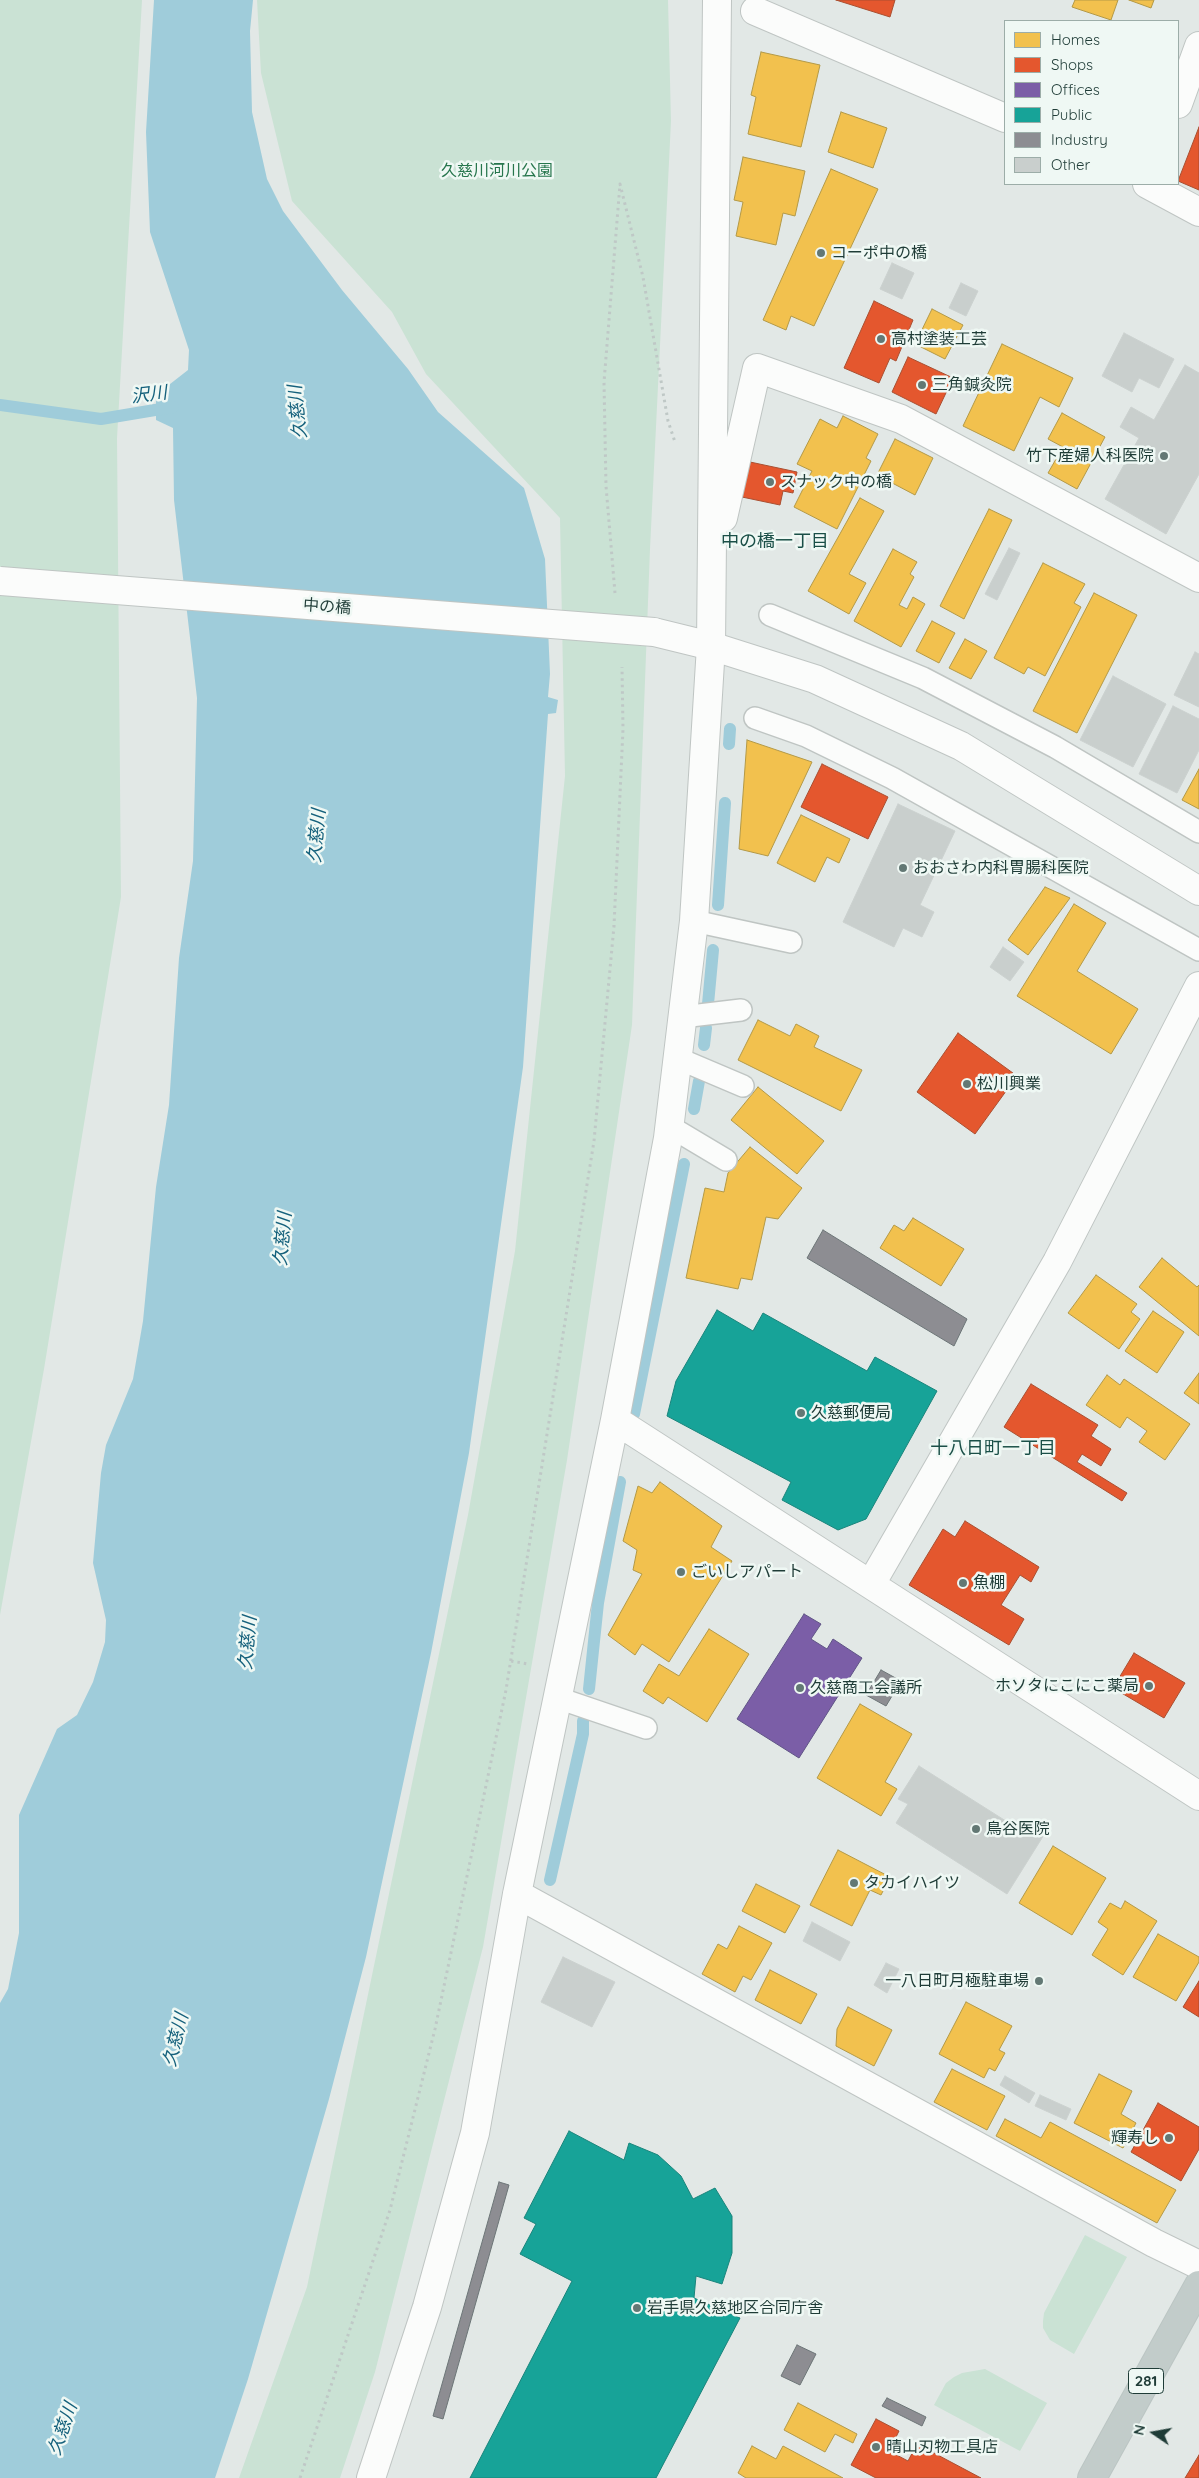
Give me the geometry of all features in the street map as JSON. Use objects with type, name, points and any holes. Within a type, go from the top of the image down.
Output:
[{"type":"highway","name":"281","points":[[1092,2478],[1199,2285]]},
{"type":"street","points":[[371,2478],[427,2307],[475,2134],[517,1894],[615,1420],[669,1126],[694,921],[711,646],[717,0]]},
{"type":"street","points":[[755,12],[1004,118]]},
{"type":"street","points":[[1179,101],[1199,46]]},
{"type":"street","points":[[1150,185],[1199,212]]},
{"type":"street","points":[[711,578],[757,368],[901,419],[1199,578]]},
{"type":"street","name":"中の橋","points":[[0,581],[654,632],[711,646],[815,679],[961,746],[1199,891]]},
{"type":"street","points":[[871,1584],[1057,1262],[1199,986]]},
{"type":"street","points":[[615,1420],[1199,1796]]},
{"type":"street","points":[[517,1894],[1136,2233],[1199,2265]]},
{"type":"lane","points":[[770,615],[924,678],[1054,747],[1199,832]]},
{"type":"lane","points":[[755,718],[806,736],[892,778],[1199,950]]},
{"type":"lane","points":[[694,921],[791,942]]},
{"type":"lane","points":[[682,1017],[741,1010]]},
{"type":"lane","points":[[677,1058],[743,1086]]},
{"type":"lane","points":[[669,1126],[726,1160]]},
{"type":"lane","points":[[558,1698],[646,1728]]},
{"type":"path","points":[[616,601],[606,486],[604,382],[620,184],[643,277],[668,421],[680,460],[712,462]]},
{"type":"path","points":[[300,2478],[390,2210],[435,2029],[506,1690],[594,1141],[614,926],[623,729],[621,657]]},
{"type":"green space","points":[[0,0],[142,0],[117,438],[121,897],[44,1369],[0,1615]]},
{"type":"green space","name":"久慈川河川公園","points":[[257,0],[668,0],[671,121],[650,549],[632,1025],[567,1460],[483,1947],[375,2372],[340,2478],[239,2478],[307,2287],[468,1515],[515,1251],[565,776],[560,518],[426,374],[392,312],[292,201],[261,73]]},
{"type":"green space","points":[[1085,2235],[1127,2257],[1074,2354],[1050,2340],[1043,2328],[1043,2321],[1044,2313]]},
{"type":"green space","points":[[985,2369],[1047,2403],[1020,2451],[934,2405],[946,2383],[954,2377],[962,2373]]},
{"type":"water","name":"久慈川","points":[[154,0],[253,0],[250,31],[252,112],[267,179],[283,211],[342,290],[408,369],[438,412],[524,488],[545,559],[550,674],[548,697],[558,700],[556,713],[548,714],[523,1067],[469,1453],[431,1653],[366,1957],[329,2099],[248,2379],[215,2478],[0,2478],[0,2003],[8,1989],[19,1933],[19,1815],[57,1729],[77,1715],[93,1682],[105,1642],[106,1620],[93,1563],[101,1473],[106,1445],[133,1379],[143,1321],[156,1187],[169,1105],[179,958],[193,861],[197,698],[174,500],[173,428],[156,420],[156,395],[188,370],[189,350],[150,232],[146,132]]},
{"type":"building: Homes","points":[[1075,0],[1118,0],[1111,20],[1072,7]]},
{"type":"building: Homes","points":[[1129,0],[1154,0],[1151,8]]},
{"type":"building: Homes","points":[[761,52],[820,65],[801,147],[748,134],[756,97],[751,95]]},
{"type":"building: Homes","points":[[841,112],[887,128],[873,168],[828,152]]},
{"type":"building: Homes","points":[[743,157],[805,171],[795,216],[783,213],[776,245],[736,236],[743,202],[734,200]]},
{"type":"building: Homes","name":"コーポ中の橋","points":[[831,169],[878,189],[814,326],[791,316],[786,330],[763,320]]},
{"type":"building: Homes","points":[[932,309],[963,325],[945,359],[915,344]]},
{"type":"building: Homes","points":[[1002,344],[1073,378],[1059,407],[1040,397],[1014,451],[963,426]]},
{"type":"building: Homes","points":[[1062,413],[1105,437],[1077,489],[1048,473],[1063,447],[1048,439]]},
{"type":"building: Homes","points":[[843,416],[878,434],[866,458],[871,461],[837,529],[794,507],[812,471],[797,464],[820,419],[837,428]]},
{"type":"building: Homes","points":[[895,439],[933,458],[915,495],[877,475]]},
{"type":"building: Homes","points":[[860,498],[884,511],[849,574],[866,583],[849,614],[808,591]]},
{"type":"building: Homes","points":[[989,509],[1012,520],[964,619],[940,606]]},
{"type":"building: Homes","points":[[893,549],[917,562],[910,574],[914,577],[899,605],[907,609],[913,597],[925,604],[901,647],[854,621]]},
{"type":"building: Homes","points":[[1043,563],[1085,584],[1074,603],[1081,607],[1045,676],[1028,667],[1024,674],[994,658]]},
{"type":"building: Homes","points":[[1094,593],[1137,615],[1077,733],[1033,711]]},
{"type":"building: Homes","points":[[932,621],[955,633],[939,663],[916,651]]},
{"type":"building: Homes","points":[[965,639],[987,651],[971,679],[949,668]]},
{"type":"building: Homes","points":[[747,740],[812,762],[768,856],[739,849]]},
{"type":"building: Homes","points":[[1199,769],[1199,809],[1182,800]]},
{"type":"building: Homes","points":[[801,815],[850,839],[839,863],[827,857],[815,882],[777,863]]},
{"type":"building: Homes","points":[[1045,887],[1070,898],[1028,955],[1008,940]]},
{"type":"building: Homes","points":[[1074,904],[1106,923],[1077,971],[1138,1009],[1111,1054],[1017,996]]},
{"type":"building: Homes","points":[[758,1020],[790,1036],[796,1024],[819,1036],[814,1047],[862,1070],[841,1111],[738,1060]]},
{"type":"building: Homes","points":[[758,1087],[824,1141],[797,1174],[731,1120]]},
{"type":"building: Homes","points":[[750,1147],[802,1188],[778,1219],[766,1217],[752,1280],[741,1278],[738,1289],[686,1278],[705,1188],[724,1192],[728,1173]]},
{"type":"building: Homes","points":[[913,1218],[964,1249],[941,1286],[880,1248],[894,1225],[904,1231]]},
{"type":"building: Homes","points":[[1162,1258],[1197,1287],[1199,1285],[1199,1336],[1139,1287]]},
{"type":"building: Homes","points":[[1096,1275],[1137,1304],[1131,1312],[1140,1319],[1119,1349],[1068,1313]]},
{"type":"building: Homes","points":[[1153,1311],[1184,1332],[1157,1373],[1125,1351]]},
{"type":"building: Homes","points":[[1199,1373],[1199,1404],[1184,1393]]},
{"type":"building: Homes","points":[[1107,1375],[1120,1385],[1124,1379],[1190,1424],[1165,1460],[1139,1442],[1147,1431],[1127,1417],[1120,1428],[1086,1405]]},
{"type":"building: Homes","name":"ごいしアパート","points":[[660,1482],[722,1526],[711,1547],[732,1561],[669,1662],[642,1644],[635,1655],[608,1635],[642,1574],[633,1570],[637,1550],[623,1541],[638,1486],[652,1493]]},
{"type":"building: Homes","points":[[709,1629],[749,1654],[707,1722],[668,1697],[663,1704],[643,1691],[659,1664],[679,1676]]},
{"type":"building: Homes","points":[[860,1704],[912,1734],[885,1782],[897,1789],[881,1816],[817,1778]]},
{"type":"building: Homes","points":[[1053,1846],[1106,1878],[1072,1935],[1019,1903]]},
{"type":"building: Homes","name":"タカイハイツ","points":[[838,1850],[890,1877],[881,1895],[870,1890],[852,1926],[810,1905]]},
{"type":"building: Homes","points":[[756,1884],[800,1906],[785,1933],[742,1911]]},
{"type":"building: Homes","points":[[1125,1901],[1157,1921],[1123,1975],[1092,1955],[1108,1929],[1098,1922],[1110,1903],[1121,1909]]},
{"type":"building: Homes","points":[[739,1926],[772,1943],[751,1980],[743,1976],[735,1992],[702,1974],[718,1944],[727,1949]]},
{"type":"building: Homes","points":[[1158,1934],[1199,1957],[1199,1962],[1176,2001],[1133,1977]]},
{"type":"building: Homes","points":[[770,1970],[817,1994],[801,2024],[755,2000]]},
{"type":"building: Homes","points":[[966,2002],[1012,2026],[999,2050],[1005,2053],[995,2071],[989,2068],[984,2078],[939,2054]]},
{"type":"building: Homes","points":[[848,2007],[892,2030],[874,2066],[836,2046],[837,2029]]},
{"type":"building: Homes","points":[[952,2069],[1005,2096],[987,2130],[934,2102]]},
{"type":"building: Homes","points":[[1099,2074],[1132,2091],[1121,2114],[1136,2123],[1123,2148],[1074,2123]]},
{"type":"building: Homes","points":[[1005,2119],[1041,2138],[1050,2122],[1176,2190],[1157,2223],[996,2136]]},
{"type":"building: Homes","points":[[798,2403],[857,2434],[853,2443],[835,2434],[825,2452],[784,2430]]},
{"type":"building: Homes","points":[[752,2446],[776,2459],[783,2446],[843,2478],[746,2478],[738,2473]]},
{"type":"building: Shops","points":[[836,0],[895,0],[890,17]]},
{"type":"building: Shops","points":[[1199,127],[1199,190],[1179,181]]},
{"type":"building: Shops","name":"高村塗装工芸","points":[[874,301],[913,320],[896,361],[890,358],[879,383],[844,368]]},
{"type":"building: Shops","name":"三角鍼灸院","points":[[908,357],[953,378],[936,414],[892,392]]},
{"type":"building: Shops","name":"スナック中の橋","points":[[750,462],[797,472],[793,493],[783,491],[780,505],[742,497]]},
{"type":"building: Shops","points":[[822,764],[888,797],[868,839],[801,807]]},
{"type":"building: Shops","name":"松川興業","points":[[958,1033],[1017,1076],[975,1134],[917,1092]]},
{"type":"building: Shops","points":[[1031,1384],[1098,1425],[1091,1436],[1111,1449],[1101,1466],[1082,1454],[1077,1462],[1127,1493],[1122,1501],[1004,1427]]},
{"type":"building: Shops","name":"魚棚","points":[[965,1521],[1039,1567],[1031,1582],[1020,1575],[1001,1605],[1024,1619],[1009,1645],[909,1585],[943,1529],[955,1537]]},
{"type":"building: Shops","name":"ホソタにこにこ薬局","points":[[1134,1653],[1185,1683],[1164,1718],[1113,1688]]},
{"type":"building: Shops","points":[[1199,1981],[1199,2017],[1183,2007]]},
{"type":"building: Shops","name":"輝寿し","points":[[1158,2103],[1199,2127],[1199,2149],[1181,2181],[1131,2152]]},
{"type":"building: Shops","name":"晴山刃物工具店","points":[[876,2419],[899,2431],[889,2451],[908,2461],[917,2444],[981,2478],[876,2478],[851,2465]]},
{"type":"building: Shops","points":[[1199,2455],[1199,2478],[1185,2478]]},
{"type":"building: Offices","name":"久慈商工会議所","points":[[804,1614],[821,1624],[811,1639],[827,1649],[833,1639],[862,1658],[799,1758],[737,1719]]},
{"type":"building: Public","points":[[717,1310],[753,1331],[763,1313],[867,1371],[875,1357],[937,1391],[866,1519],[838,1530],[782,1500],[791,1482],[667,1416],[676,1381]]},
{"type":"building: Public","name":"岩手県久慈地区合同庁舎","points":[[569,2131],[624,2160],[629,2143],[658,2155],[681,2176],[693,2199],[715,2188],[732,2216],[732,2253],[722,2284],[696,2276],[694,2298],[740,2318],[656,2478],[470,2478],[572,2281],[520,2254],[536,2224],[524,2218]]},
{"type":"building: Industry","points":[[823,1230],[967,1319],[954,1346],[807,1258]]},
{"type":"building: Industry","points":[[881,1670],[901,1681],[886,1706],[866,1695]]},
{"type":"building: Industry","points":[[499,2182],[509,2185],[443,2419],[433,2416]]},
{"type":"building: Industry","points":[[797,2345],[816,2354],[800,2385],[781,2376]]},
{"type":"building: Industry","points":[[887,2398],[926,2417],[922,2426],[882,2406]]},
{"type":"building: Other","points":[[892,263],[914,273],[902,299],[880,289]]},
{"type":"building: Other","points":[[961,283],[978,291],[966,316],[949,308]]},
{"type":"building: Other","points":[[1124,333],[1174,359],[1159,388],[1139,378],[1132,392],[1102,376]]},
{"type":"building: Other","name":"竹下産婦人科医院","points":[[1185,365],[1199,373],[1199,474],[1166,534],[1105,499],[1139,438],[1120,427],[1131,407],[1154,420]]},
{"type":"building: Other","points":[[1009,548],[1020,553],[997,600],[985,594]]},
{"type":"building: Other","points":[[1195,652],[1199,654],[1199,707],[1174,695]]},
{"type":"building: Other","points":[[1113,676],[1166,704],[1133,767],[1080,740]]},
{"type":"building: Other","points":[[1173,706],[1199,719],[1199,750],[1177,793],[1139,774]]},
{"type":"building: Other","name":"おおさわ内科胃腸科医院","points":[[898,804],[955,831],[920,905],[934,912],[922,937],[903,928],[894,947],[843,922]]},
{"type":"building: Other","points":[[1003,947],[1024,962],[1010,981],[990,967]]},
{"type":"building: Other","name":"鳥谷医院","points":[[919,1766],[1009,1823],[1029,1821],[1047,1830],[1007,1894],[896,1823],[908,1804],[898,1799]]},
{"type":"building: Other","points":[[812,1922],[850,1942],[840,1961],[803,1941]]},
{"type":"building: Other","points":[[563,1957],[615,1982],[592,2027],[541,2002]]},
{"type":"building: Other","points":[[886,1963],[899,1969],[887,1993],[874,1985]]},
{"type":"building: Other","points":[[1005,2076],[1035,2093],[1029,2103],[1000,2085]]},
{"type":"building: Other","points":[[1040,2095],[1071,2109],[1066,2120],[1035,2106]]},
{"type":"waterway","name":"沢川","points":[[0,405],[101,419],[173,407]]},
{"type":"waterway","points":[[729,744],[730,729]]},
{"type":"waterway","points":[[718,905],[725,803]]},
{"type":"waterway","points":[[708,1004],[713,950]]},
{"type":"waterway","points":[[704,1045],[706,1028]]},
{"type":"waterway","points":[[694,1109],[699,1081]]},
{"type":"waterway","points":[[634,1414],[684,1164]]},
{"type":"waterway","points":[[589,1689],[598,1603],[620,1482]]},
{"type":"waterway","points":[[550,1880],[583,1734],[583,1721]]},
{"type":"place","name":"コーポ中の橋","points":[[821,253]]},
{"type":"place","name":"高村塗装工芸","points":[[881,339]]},
{"type":"place","name":"三角鍼灸院","points":[[922,385]]},
{"type":"place","name":"竹下産婦人科医院","points":[[1164,456]]},
{"type":"place","name":"スナック中の橋","points":[[770,482]]},
{"type":"place","name":"おおさわ内科胃腸科医院","points":[[903,868]]},
{"type":"place","name":"松川興業","points":[[967,1084]]},
{"type":"place","name":"久慈郵便局","points":[[801,1413]]},
{"type":"place","name":"ごいしアパート","points":[[681,1572]]},
{"type":"place","name":"魚棚","points":[[963,1583]]},
{"type":"place","name":"ホソタにこにこ薬局","points":[[1149,1686]]},
{"type":"place","name":"久慈商工会議所","points":[[800,1688]]},
{"type":"place","name":"鳥谷医院","points":[[976,1829]]},
{"type":"place","name":"タカイハイツ","points":[[854,1883]]},
{"type":"place","name":"一八日町月極駐車場","points":[[1039,1981]]},
{"type":"place","name":"輝寿し","points":[[1169,2138]]},
{"type":"place","name":"岩手県久慈地区合同庁舎","points":[[637,2308]]},
{"type":"place","name":"晴山刃物工具店","points":[[876,2447]]},
{"type":"district","name":"中の橋一丁目","points":[[775,542]]},
{"type":"district","name":"十八日町一丁目","points":[[993,1449]]}]
